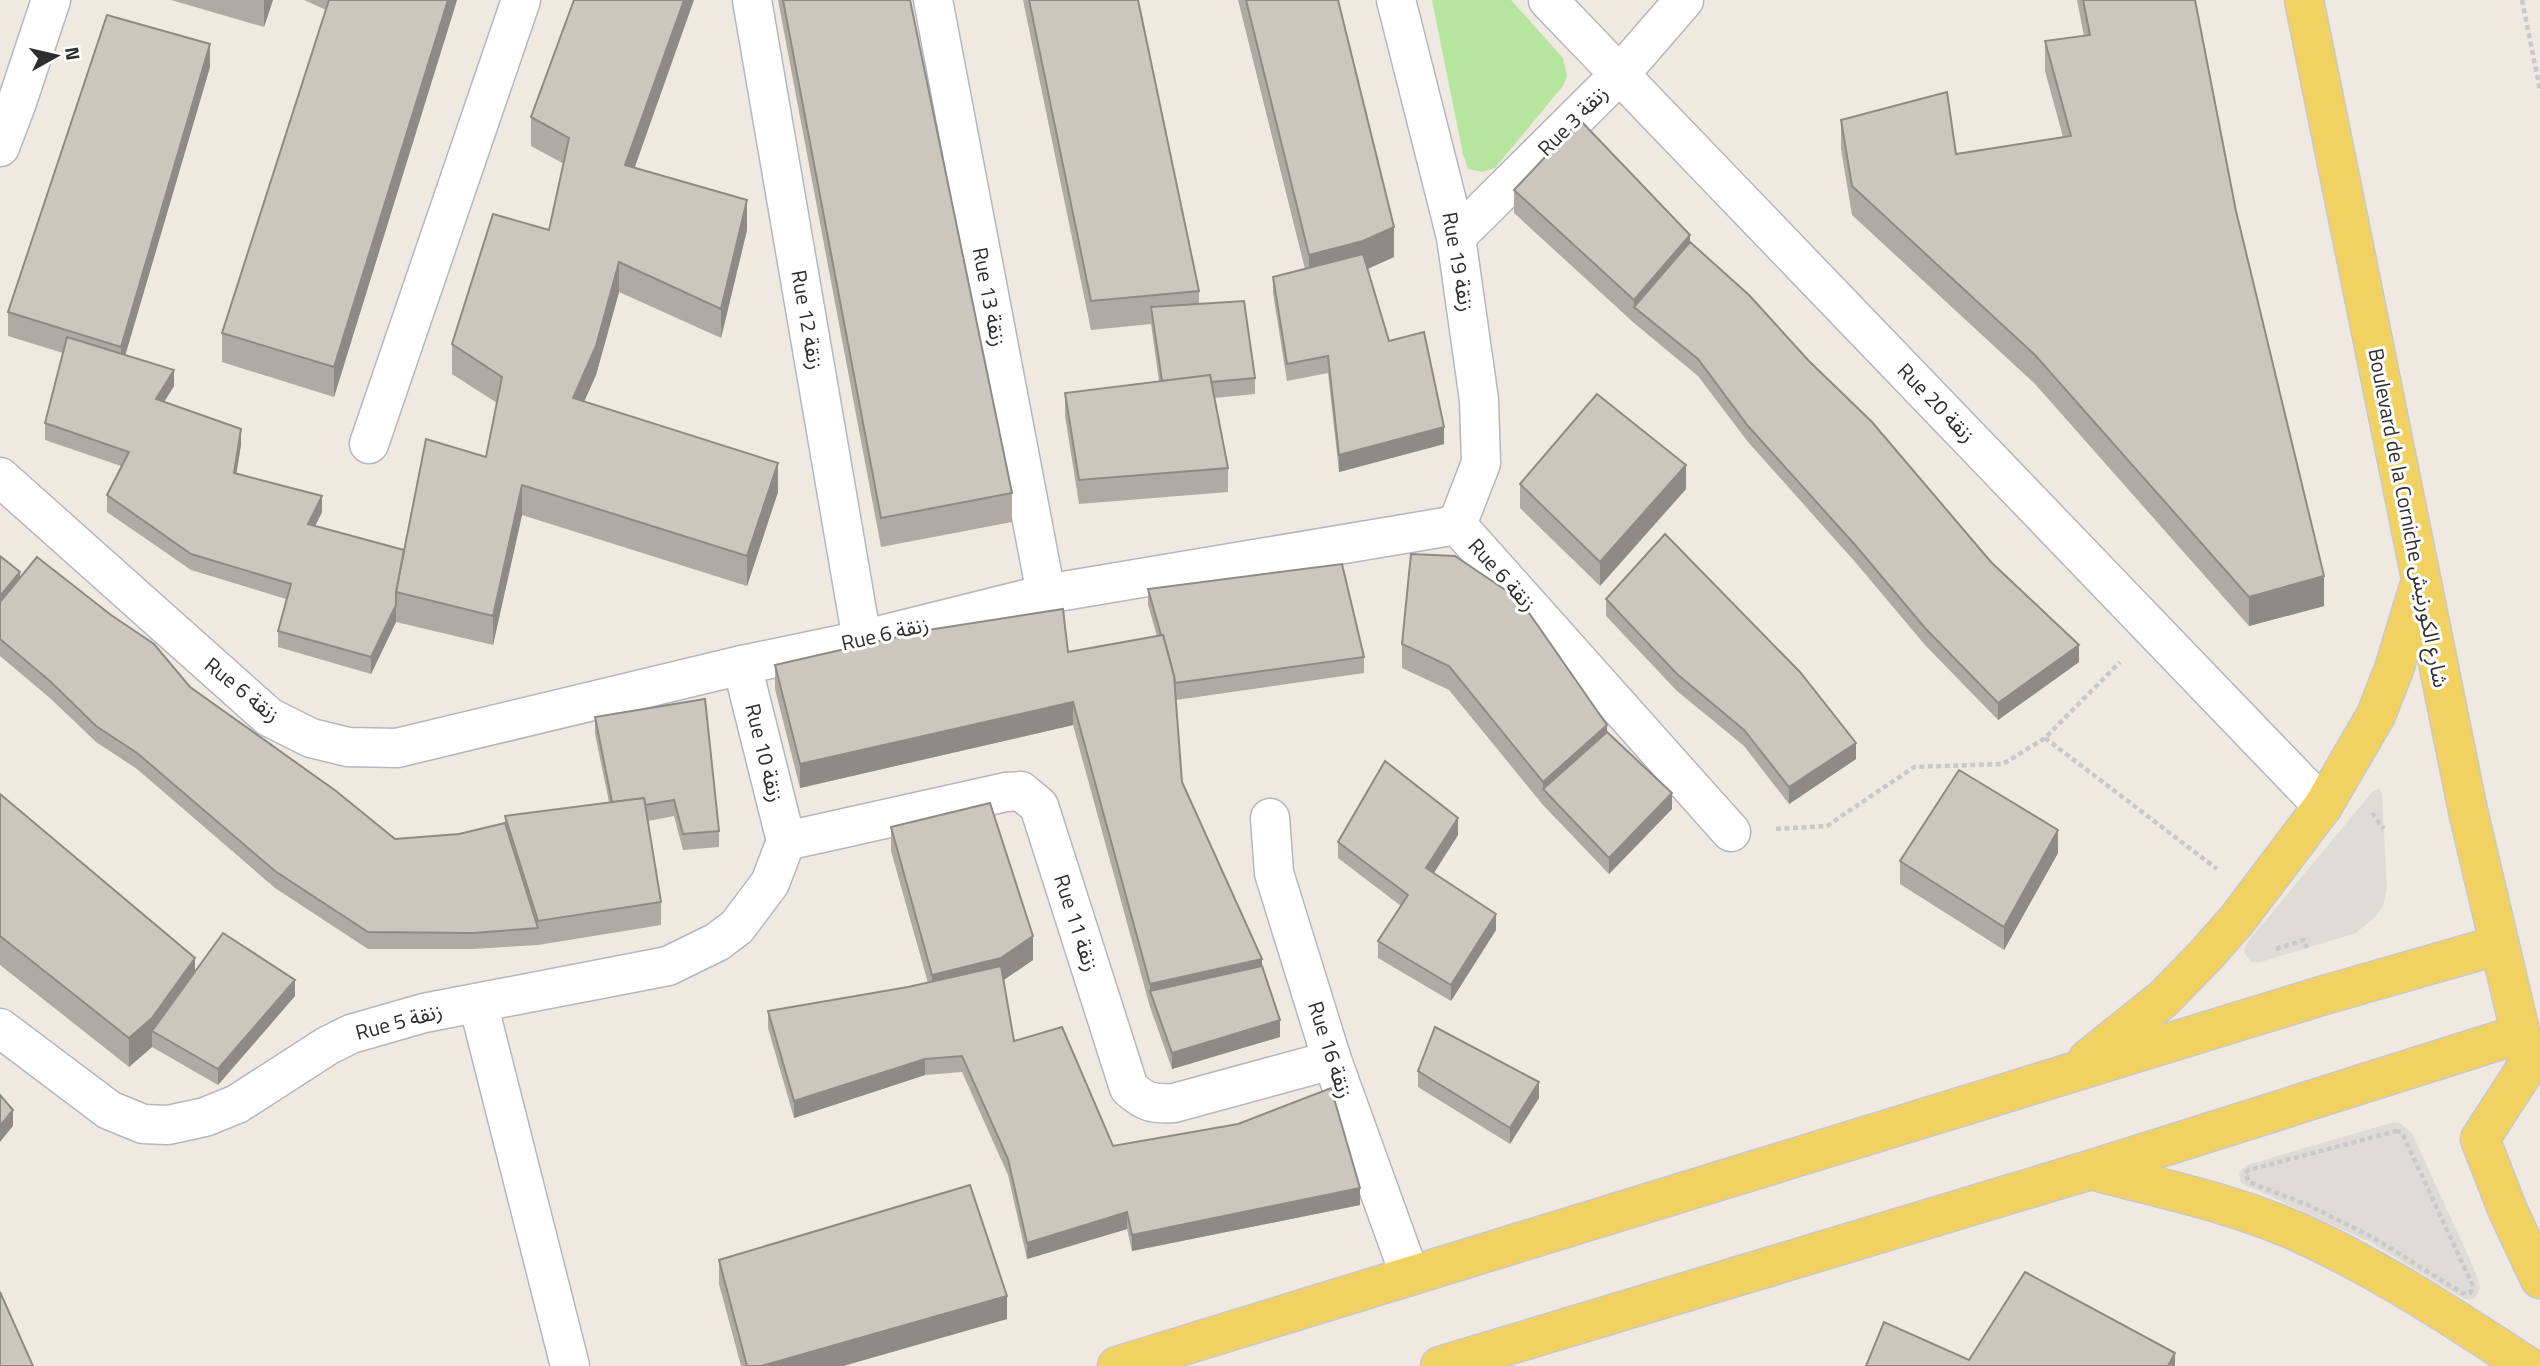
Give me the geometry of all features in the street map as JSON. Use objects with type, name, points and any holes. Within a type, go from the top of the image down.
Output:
[{"type":"main road","name":"Boulevard de la Corniche شارع الكورنيش","points":[[2304,0],[2468,811],[2499,945],[2529,1056]]},
{"type":"main road","points":[[2070,1073],[2163,999],[2205,956],[2323,806],[2376,715],[2394,669],[2421,581]]},
{"type":"main road","points":[[1117,1366],[2321,996],[2499,945]]},
{"type":"main road","points":[[1440,1366],[2090,1170],[2529,1056]]},
{"type":"main road","points":[[2529,1056],[2480,1139],[2508,1211],[2540,1279]]},
{"type":"main road","points":[[2090,1170],[2206,1199],[2298,1232],[2334,1249],[2387,1280],[2526,1366]]},
{"type":"street","points":[[0,147],[8,103],[51,0]]},
{"type":"street","points":[[369,444],[521,0]]},
{"type":"street","name":"Rue 12 زنقة","points":[[752,0],[862,640]]},
{"type":"street","name":"Rue 13 زنقة","points":[[933,0],[1046,594]]},
{"type":"street","name":"Rue 19 زنقة","points":[[1396,0],[1456,237],[1479,400],[1481,463],[1457,525]]},
{"type":"street","name":"Rue 20 زنقة","points":[[1548,0],[2323,806]]},
{"type":"street","name":"Rue 3 زنقة","points":[[1456,237],[1619,74],[1684,0]]},
{"type":"street","name":"Rue 6 زنقة","points":[[0,477],[269,717],[311,738],[348,747],[397,748],[742,665],[862,640],[1046,594],[1457,525],[1731,832]]},
{"type":"street","name":"Rue 10 زنقة","points":[[742,665],[786,841]]},
{"type":"street","name":"Rue 11 زنقة","points":[[786,841],[1006,792],[1021,791],[1039,806],[1129,1088],[1152,1104],[1174,1103],[1332,1060]]},
{"type":"street","name":"Rue 16 زنقة","points":[[1270,818],[1274,873],[1332,1060],[1410,1276]]},
{"type":"street","name":"Rue 5 زنقة","points":[[0,1028],[109,1110],[143,1124],[167,1125],[205,1116],[237,1104],[327,1046],[351,1034],[424,1013],[668,966],[717,942],[737,927],[771,883],[786,841]]},
{"type":"street","points":[[478,1003],[570,1366]]},
{"type":"path","points":[[2523,0],[2540,90]]},
{"type":"path","points":[[1731,832],[1827,826],[1914,767],[2003,764],[2045,738],[2153,629]]},
{"type":"path","points":[[2045,738],[2254,897]]},
{"type":"path","points":[[2369,808],[2384,829]]},
{"type":"path","points":[[2304,940],[2307,948]]},
{"type":"path","points":[[2390,1132],[2401,1132],[2450,1237],[2473,1286],[2467,1294],[2374,1238],[2310,1206],[2249,1182],[2245,1173],[2390,1132]]},
{"type":"path","points":[[2450,1237],[2458,1234]]},
{"type":"green space","points":[[1432,0],[1511,0],[1563,58],[1567,76],[1563,86],[1495,168],[1482,172],[1468,169]]},
{"type":"shaded area","points":[[2379,788],[2382,794],[2387,888],[2383,906],[2376,916],[2356,933],[2261,962],[2251,962],[2244,952],[2246,944],[2373,791]]},
{"type":"shaded area","points":[[2394,1122],[2400,1123],[2412,1133],[2476,1273],[2480,1288],[2476,1297],[2471,1300],[2464,1299],[2370,1242],[2241,1183],[2239,1172],[2247,1165]]},
{"type":"building","points":[[329,0],[448,0],[334,367],[222,333]]},
{"type":"building","points":[[574,0],[684,0],[625,165],[747,200],[721,309],[619,262],[596,346],[573,398],[778,463],[747,556],[522,485],[493,616],[396,592],[426,439],[486,457],[502,377],[452,344],[493,214],[549,230],[569,138],[531,117]]},
{"type":"building","points":[[783,0],[910,0],[1012,493],[881,518]]},
{"type":"building","points":[[1029,0],[1138,0],[1199,291],[1091,301]]},
{"type":"building","points":[[1246,0],[1338,0],[1394,227],[1363,241],[1309,255]]},
{"type":"building","points":[[2083,0],[2195,0],[2236,211],[2324,576],[2249,597],[2035,355],[1852,186],[1841,120],[1947,92],[1956,154],[2071,136],[2045,41],[2090,35]]},
{"type":"building","points":[[107,15],[210,44],[121,347],[8,312]]},
{"type":"building","points":[[1580,120],[1690,235],[1634,300],[1514,190]]},
{"type":"building","points":[[1690,242],[1749,295],[1809,361],[1872,422],[1991,562],[2079,645],[1998,703],[1925,628],[1856,546],[1748,426],[1698,359],[1634,307]]},
{"type":"building","points":[[1363,254],[1389,341],[1424,332],[1444,427],[1339,455],[1328,356],[1287,364],[1273,277]]},
{"type":"building","points":[[1244,301],[1255,378],[1211,382],[1210,375],[1162,381],[1151,307]]},
{"type":"building","points":[[67,337],[174,370],[156,399],[241,429],[234,473],[322,496],[308,524],[404,550],[396,605],[371,657],[278,631],[291,584],[191,554],[107,495],[129,452],[45,423]]},
{"type":"building","points":[[1210,375],[1228,468],[1079,480],[1065,393]]},
{"type":"building","points":[[1597,394],[1686,465],[1600,562],[1520,484]]},
{"type":"building","points":[[1665,534],[1800,672],[1856,743],[1789,787],[1744,730],[1677,674],[1606,599]]},
{"type":"building","points":[[1411,554],[1455,556],[1520,600],[1607,725],[1543,782],[1449,666],[1402,644]]},
{"type":"building","points":[[0,556],[20,572],[0,596]]},
{"type":"building","points":[[37,557],[111,615],[154,644],[190,687],[336,791],[395,839],[459,834],[505,823],[538,928],[473,933],[368,932],[275,871],[137,753],[96,726],[51,682],[0,639],[0,602]]},
{"type":"building","points":[[1342,564],[1364,657],[1175,683],[1148,589]]},
{"type":"building","points":[[1063,609],[1068,652],[1163,635],[1174,676],[1182,782],[1262,959],[1150,984],[1073,702],[800,764],[775,665],[928,630]]},
{"type":"building","points":[[705,699],[719,831],[683,834],[674,800],[645,805],[644,798],[612,802],[595,717]]},
{"type":"building","points":[[1607,732],[1672,793],[1609,858],[1543,789]]},
{"type":"building","points":[[1385,761],[1458,818],[1426,868],[1496,914],[1451,985],[1378,941],[1408,895],[1338,842]]},
{"type":"building","points":[[1959,770],[2058,830],[2004,927],[1900,861]]},
{"type":"building","points":[[0,794],[195,958],[152,1018],[129,1038],[0,936]]},
{"type":"building","points":[[644,798],[661,902],[538,921],[505,816]]},
{"type":"building","points":[[990,803],[1033,936],[1001,958],[932,975],[891,827]]},
{"type":"building","points":[[223,933],[295,980],[218,1069],[152,1031]]},
{"type":"building","points":[[1001,966],[1014,1041],[1062,1027],[1113,1146],[1238,1124],[1331,1088],[1360,1188],[1132,1235],[1127,1212],[1027,1243],[1008,1159],[962,1056],[925,1059],[794,1101],[768,1011],[908,987]]},
{"type":"building","points":[[1262,966],[1280,1020],[1172,1053],[1150,991]]},
{"type":"building","points":[[1435,1027],[1539,1082],[1510,1128],[1418,1071]]},
{"type":"building","points":[[0,1095],[13,1110],[0,1126]]},
{"type":"building","points":[[970,1185],[1007,1296],[761,1366],[747,1366],[719,1260]]},
{"type":"building","points":[[2025,1272],[2175,1353],[2168,1366],[1866,1366],[1884,1322],[1969,1360]]},
{"type":"building","points":[[0,1292],[33,1366],[0,1366]]}]
